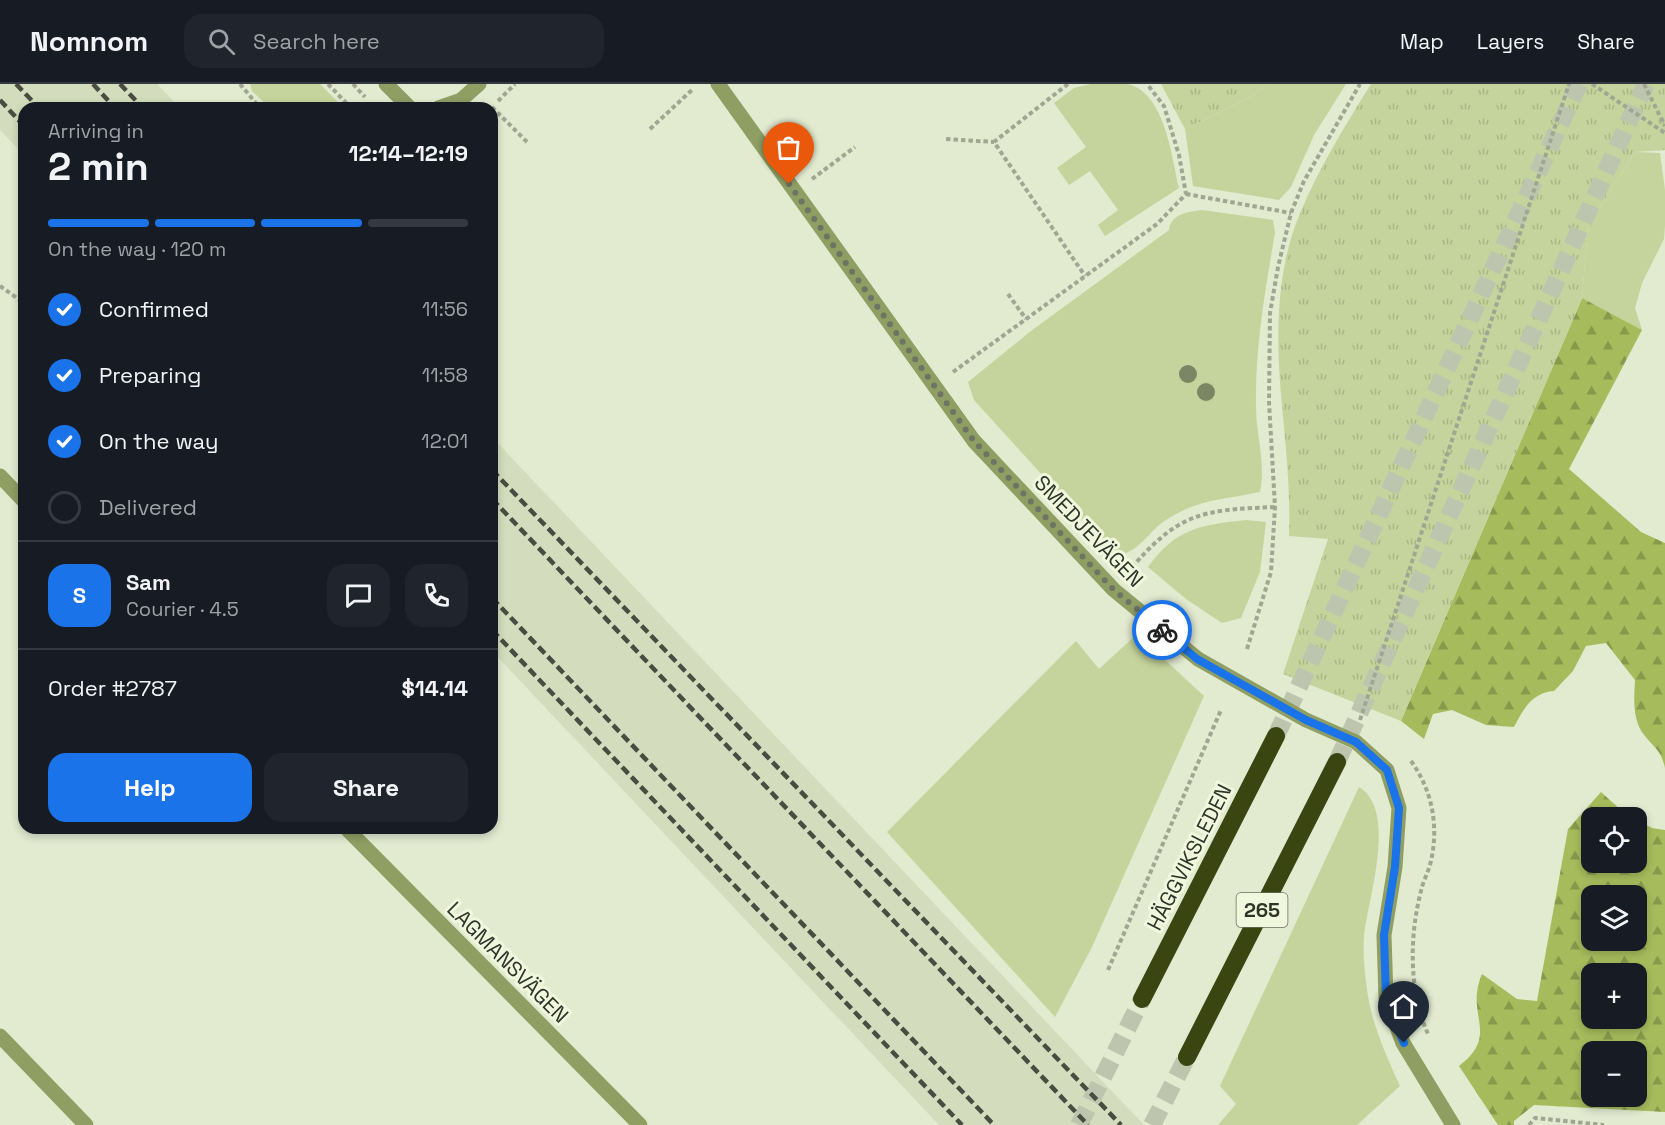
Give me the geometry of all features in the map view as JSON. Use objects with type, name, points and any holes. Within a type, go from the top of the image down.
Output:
[{"type":"highway","name":"HÄGGVIKSLEDEN","points":[[1142,999],[1276,736]]},
{"type":"highway","name":"265","points":[[1187,1057],[1337,762]]},
{"type":"street","points":[[386,84],[404,102]]},
{"type":"street","points":[[455,102],[461,100],[479,84]]},
{"type":"street","name":"SMEDJEVÄGEN","points":[[718,84],[974,441],[1114,590],[1197,659],[1306,720],[1356,742],[1387,770],[1399,808],[1395,867],[1384,935],[1386,998],[1404,1043],[1453,1125]]},
{"type":"street","points":[[0,476],[18,495]]},
{"type":"street","name":"LAGMANSVÄGEN","points":[[352,834],[640,1125]]},
{"type":"street","points":[[0,1036],[86,1125]]},
{"type":"path","points":[[240,84],[255,102]]},
{"type":"path","points":[[328,84],[345,102]]},
{"type":"path","points":[[496,102],[515,84]]},
{"type":"path","points":[[946,139],[994,142],[1068,84]]},
{"type":"path","points":[[1147,84],[1164,106],[1179,155],[1186,194]]},
{"type":"path","points":[[1247,650],[1271,572],[1275,507],[1269,402],[1270,313],[1291,213],[1333,127],[1360,84]]},
{"type":"path","points":[[1359,724],[1569,84]]},
{"type":"path","points":[[1592,84],[1665,133]]},
{"type":"path","points":[[1644,84],[1665,126]]},
{"type":"path","points":[[650,129],[693,89]]},
{"type":"path","points":[[498,114],[527,142]]},
{"type":"path","points":[[994,142],[1085,276]]},
{"type":"path","points":[[812,179],[855,147]]},
{"type":"path","points":[[1186,194],[1291,213]]},
{"type":"path","points":[[950,374],[1157,224],[1186,194]]},
{"type":"path","points":[[0,286],[18,299]]},
{"type":"path","points":[[1008,294],[1026,319]]},
{"type":"path","points":[[1114,590],[1148,548],[1170,529],[1193,517],[1226,509],[1275,507]]},
{"type":"path","points":[[1108,970],[1221,710]]},
{"type":"path","points":[[1529,1125],[1535,1118],[1604,1125]]},
{"type":"shaded area","points":[[0,84],[157,84],[174,102],[18,102],[18,149],[0,130]]},
{"type":"shaded area","points":[[498,443],[1144,1125],[939,1125],[498,657]]},
{"type":"green space","points":[[250,84],[320,84],[338,102],[264,102],[252,91]]},
{"type":"green space","points":[[1091,84],[1128,84],[1141,90],[1151,100],[1165,128],[1179,188],[1105,236],[1098,225],[1118,210],[1090,171],[1069,185],[1057,168],[1086,147],[1054,103],[1074,88]]},
{"type":"green space","points":[[1161,84],[1267,84],[1251,97],[1185,129]]},
{"type":"green space","points":[[1267,84],[1346,84],[1314,135],[1291,187],[1279,200],[1193,186],[1185,129],[1251,97]]},
{"type":"green space","points":[[1371,84],[1665,84],[1665,150],[1635,152],[1588,226],[1582,299],[1401,721],[1283,674],[1328,539],[1289,536],[1288,478],[1279,361],[1280,297],[1283,276],[1292,235],[1306,199],[1332,148]]},
{"type":"green space","points":[[1635,152],[1660,153],[1665,190],[1664,239],[1642,283],[1635,308],[1642,330],[1582,298],[1588,226]]},
{"type":"green space","points":[[1202,210],[1273,220],[1275,233],[1264,298],[1257,362],[1256,417],[1262,470],[1260,492],[1210,501],[1175,514],[1134,549],[1114,554],[974,400],[968,382],[1031,331],[1169,230],[1170,224],[1177,217]]},
{"type":"green space","points":[[1582,298],[1642,330],[1569,469],[1641,532],[1665,543],[1665,768],[1660,754],[1638,724],[1635,710],[1635,680],[1606,643],[1586,646],[1573,671],[1554,691],[1534,698],[1514,727],[1486,725],[1452,710],[1433,714],[1424,739],[1401,721]]},
{"type":"green space","points":[[1246,520],[1266,522],[1260,572],[1241,618],[1222,623],[1186,599],[1148,567],[1158,554],[1179,536],[1203,527]]},
{"type":"green space","points":[[1137,634],[1204,696],[1092,947],[1055,1017],[887,832],[1076,641],[1099,669]]},
{"type":"green space","points":[[1359,787],[1371,799],[1377,815],[1379,835],[1378,856],[1364,936],[1366,982],[1374,1022],[1400,1086],[1357,1125],[1218,1125],[1236,1104],[1220,1086]]},
{"type":"green space","points":[[1601,792],[1618,807],[1588,807]]},
{"type":"green space","points":[[1581,814],[1581,873],[1647,873],[1647,825],[1665,830],[1665,1112],[1534,1105],[1514,1121],[1514,1125],[1498,1125],[1459,1066],[1471,1055],[1478,1044],[1480,1024],[1477,1002],[1482,974],[1517,999],[1537,1001],[1568,829]]},
{"type":"tunnel","points":[[1276,736],[1579,84]]},
{"type":"tunnel","points":[[1337,762],[1646,84]]},
{"type":"tunnel","points":[[1079,1125],[1142,999]]},
{"type":"tunnel","points":[[1152,1125],[1187,1057]]},
{"type":"railway","points":[[16,84],[33,102]]},
{"type":"railway","points":[[93,84],[110,102]]},
{"type":"railway","points":[[120,84],[137,102]]},
{"type":"railway","points":[[0,100],[18,120]]},
{"type":"railway","points":[[498,476],[1121,1125]]},
{"type":"railway","points":[[498,505],[1088,1125]]},
{"type":"railway","points":[[498,604],[994,1125]]},
{"type":"railway","points":[[498,636],[962,1125]]},
{"type":"way so far","points":[[789,184],[974,441],[1114,590],[1162,630]]},
{"type":"route","points":[[1162,630],[1197,659],[1306,720],[1356,742],[1387,770],[1399,808],[1395,867],[1384,935],[1386,998],[1404,1043]]}]
